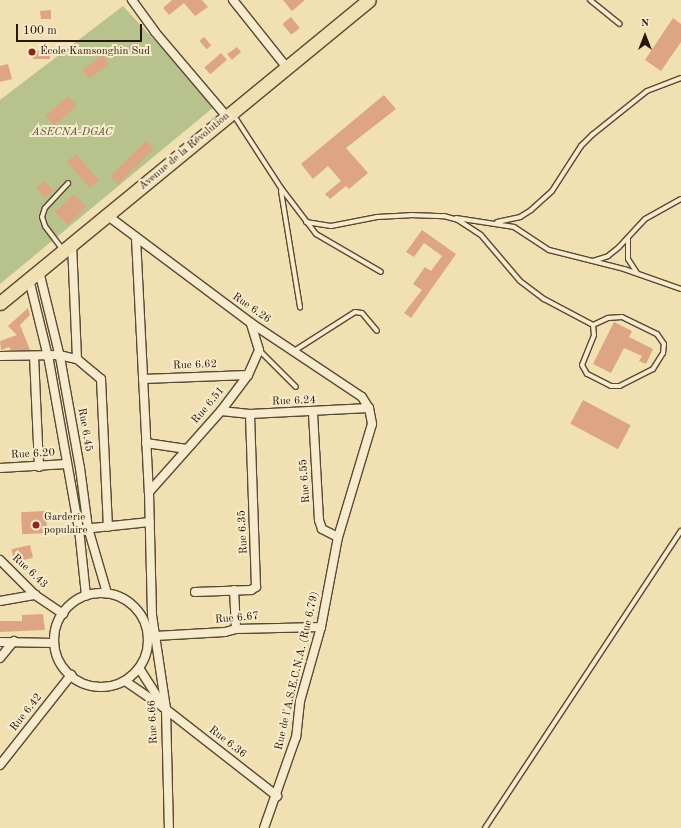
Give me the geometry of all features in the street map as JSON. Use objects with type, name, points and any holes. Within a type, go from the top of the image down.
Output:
[{"type":"main road","name":"Avenue de la Révolution","points":[[0,303],[108,216],[369,0]]},
{"type":"street","points":[[132,0],[154,32],[230,115]]},
{"type":"street","points":[[233,0],[287,68]]},
{"type":"street","name":"Rue 6.26","points":[[108,216],[251,323],[362,397],[369,408]]},
{"type":"street","name":"Rue 6.66","points":[[136,238],[149,492],[152,615],[165,708],[169,828]]},
{"type":"street","points":[[68,248],[78,359]]},
{"type":"street","name":"Rue 6.45","points":[[34,275],[59,355],[78,454],[88,528],[107,593]]},
{"type":"street","name":"Rue 6.45","points":[[34,275],[79,529],[86,596]]},
{"type":"street","points":[[251,323],[259,350]]},
{"type":"street","name":"Rue 6.51","points":[[149,492],[221,411],[248,375],[259,350]]},
{"type":"street","points":[[0,356],[59,355],[78,359],[101,379],[103,389],[108,527]]},
{"type":"street","points":[[34,356],[39,467]]},
{"type":"street","name":"Rue 6.62","points":[[143,379],[248,375]]},
{"type":"street","points":[[57,408],[69,405]]},
{"type":"street","name":"Rue 6.24","points":[[221,411],[250,414],[312,413],[369,408]]},
{"type":"street","name":"Rue de l'A.S.E.C.N.A. (Rue 6.79)","points":[[264,828],[277,796],[296,737],[307,671],[321,626],[338,537],[372,424],[369,408]]},
{"type":"street","name":"Rue 6.55","points":[[312,413],[319,520],[322,529],[338,537]]},
{"type":"street","name":"Rue 6.35","points":[[195,592],[251,590],[256,587],[250,414]]},
{"type":"street","points":[[146,443],[187,449]]},
{"type":"street","name":"Rue 6.20","points":[[0,468],[39,467],[66,461],[78,454]]},
{"type":"street","points":[[79,529],[150,522]]},
{"type":"street","name":"Rue 6.43","points":[[0,560],[35,595],[63,614]]},
{"type":"street","points":[[234,590],[236,629]]},
{"type":"street","points":[[107,593],[133,606],[143,619],[148,636],[148,649],[139,668],[125,681],[99,687],[84,684],[70,675],[57,655],[54,643],[56,627],[63,614],[72,604],[86,596],[107,593]]},
{"type":"street","points":[[0,601],[35,595]]},
{"type":"street","name":"Rue 6.67","points":[[155,636],[225,632],[236,629],[321,626]]},
{"type":"street","points":[[0,642],[14,641],[54,643]]},
{"type":"street","points":[[0,658],[14,641]]},
{"type":"street","name":"Rue 6.36","points":[[139,668],[165,708]]},
{"type":"street","name":"Rue 6.42","points":[[0,765],[70,675]]},
{"type":"street","name":"Rue 6.36","points":[[125,681],[165,708],[277,796]]},
{"type":"lane","points":[[590,0],[620,24]]},
{"type":"lane","points":[[493,223],[508,221],[532,210],[552,192],[581,146],[592,135],[647,91],[681,78]]},
{"type":"lane","points":[[230,115],[281,188],[316,234],[380,272]]},
{"type":"lane","points":[[68,183],[45,208],[42,217],[45,226],[68,248]]},
{"type":"lane","points":[[281,188],[300,307]]},
{"type":"lane","points":[[593,261],[608,256],[628,238],[645,219],[681,199]]},
{"type":"lane","points":[[444,216],[470,226],[520,281],[544,299],[593,325]]},
{"type":"lane","points":[[306,222],[331,226],[377,217],[444,216],[493,223],[514,227],[549,250],[593,261],[681,289]]},
{"type":"lane","points":[[628,238],[628,259],[637,274]]},
{"type":"lane","points":[[294,352],[355,312],[362,313],[377,332]]},
{"type":"lane","points":[[622,317],[657,334],[664,344],[663,353],[653,369],[620,386],[610,386],[587,374],[582,365],[594,335],[593,325],[608,318],[622,317]]},
{"type":"lane","points":[[259,350],[296,387]]},
{"type":"lane","points":[[484,828],[681,531]]},
{"type":"green space","name":"ASECNA-DGAC","points":[[123,6],[215,106],[0,284],[0,100]]},
{"type":"building","points":[[172,0],[202,0],[208,7],[195,16],[184,3],[169,15],[163,8]]},
{"type":"building","points":[[283,0],[305,0],[292,11]]},
{"type":"building","points":[[51,10],[51,19],[41,19],[40,11]]},
{"type":"building","points":[[291,17],[300,28],[291,35],[282,24]]},
{"type":"building","points":[[673,18],[681,24],[681,42],[661,71],[645,60]]},
{"type":"building","points":[[204,37],[211,45],[207,49],[199,41]]},
{"type":"building","points":[[237,47],[241,52],[232,60],[227,54]]},
{"type":"building","points":[[33,51],[50,51],[50,59],[33,59]]},
{"type":"building","points":[[221,53],[227,60],[210,74],[204,67]]},
{"type":"building","points":[[102,55],[109,64],[89,79],[82,70]]},
{"type":"building","points":[[8,64],[12,79],[0,82],[0,66]]},
{"type":"building","points":[[384,95],[396,109],[346,148],[368,173],[349,189],[346,186],[330,199],[325,194],[341,181],[328,166],[313,179],[301,164]]},
{"type":"building","points":[[68,96],[77,106],[54,126],[46,116]]},
{"type":"building","points":[[146,141],[154,149],[118,184],[111,176]]},
{"type":"building","points":[[76,154],[99,180],[90,188],[67,162]]},
{"type":"building","points":[[45,181],[53,191],[45,198],[36,188]]},
{"type":"building","points":[[74,194],[86,207],[67,225],[55,212]]},
{"type":"building","points":[[422,230],[456,254],[411,318],[404,313],[422,290],[413,284],[425,267],[431,271],[442,256],[424,243],[414,257],[406,252]]},
{"type":"building","points":[[28,308],[30,315],[20,325],[30,350],[10,350],[10,347],[1,350],[0,341],[17,335],[8,326]]},
{"type":"building","points":[[614,322],[632,331],[629,337],[653,349],[646,364],[639,361],[642,356],[624,348],[611,373],[593,364]]},
{"type":"building","points":[[583,400],[631,425],[618,449],[570,424]]},
{"type":"building","points":[[46,511],[47,533],[22,534],[21,512]]},
{"type":"building","points":[[30,545],[33,558],[14,562],[11,549]]},
{"type":"building","points":[[43,614],[45,630],[0,632],[0,621],[22,621],[22,615]]},
{"type":"place","name":"École Kamsonghin Sud","points":[[32,52]]},
{"type":"place","name":"Garderie populaire","points":[[36,525]]}]
